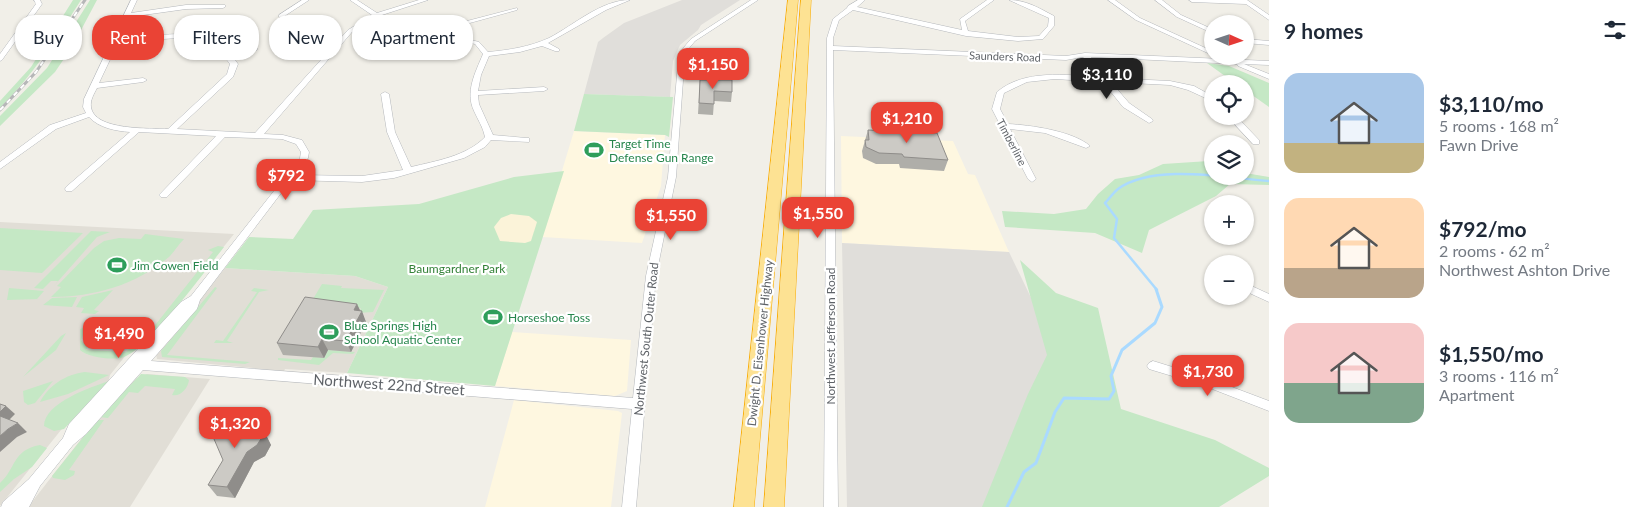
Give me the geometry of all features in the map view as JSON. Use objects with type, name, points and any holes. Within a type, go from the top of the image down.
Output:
[{"type":"highway","name":"Dwight D. Eisenhower Highway","points":[[744,507],[793,0]]},
{"type":"highway","name":"Dwight D. Eisenhower Highway","points":[[774,507],[806,0]]},
{"type":"street","points":[[0,59],[39,4],[37,0]]},
{"type":"street","points":[[128,14],[134,0]]},
{"type":"street","points":[[283,15],[306,0]]},
{"type":"street","points":[[352,0],[376,15],[425,0]]},
{"type":"street","points":[[599,0],[610,5]]},
{"type":"street","points":[[486,54],[514,52],[542,43],[610,5],[627,0]]},
{"type":"street","name":"Northwest South Outer Road","points":[[629,507],[651,276],[672,177],[682,53],[693,40],[755,0]]},
{"type":"street","name":"Northwest Jefferson Road","points":[[831,507],[832,28],[836,19],[862,0]]},
{"type":"street","points":[[966,34],[962,20],[965,16],[991,0]]},
{"type":"street","points":[[850,7],[966,34],[1018,39],[1041,38],[1051,26],[1052,17],[1028,5],[1012,0]]},
{"type":"street","points":[[1111,0],[1138,19],[1204,50]]},
{"type":"street","points":[[1158,0],[1179,16],[1204,27]]},
{"type":"street","points":[[1192,0],[1247,2],[1269,18]]},
{"type":"street","points":[[128,14],[186,7],[223,6]]},
{"type":"street","points":[[473,21],[515,9]]},
{"type":"street","points":[[257,136],[352,30]]},
{"type":"street","points":[[1254,41],[1269,42]]},
{"type":"street","points":[[473,42],[477,43],[486,54]]},
{"type":"street","points":[[542,43],[557,50]]},
{"type":"street","points":[[0,48],[8,47]]},
{"type":"street","name":"Saunders Road","points":[[831,48],[1066,58],[1086,55],[1204,61]]},
{"type":"street","points":[[486,54],[474,93],[478,110],[486,124],[488,137]]},
{"type":"street","points":[[1086,55],[1126,106],[1149,121]]},
{"type":"street","points":[[89,114],[88,99],[106,60]]},
{"type":"street","points":[[170,131],[230,75],[234,64],[232,60]]},
{"type":"street","name":"Saunders Road","points":[[1254,63],[1269,63]]},
{"type":"street","points":[[1239,65],[1269,77]]},
{"type":"street","name":"Timberline","points":[[1032,179],[996,109],[1001,92],[1017,83],[1045,77],[1170,83],[1191,88],[1204,95]]},
{"type":"street","points":[[94,86],[143,80]]},
{"type":"street","points":[[474,93],[544,89]]},
{"type":"street","points":[[385,94],[388,120],[408,170]]},
{"type":"street","points":[[68,440],[73,428],[185,305],[195,298],[304,158],[304,147],[292,139],[138,129],[104,124],[89,114]]},
{"type":"street","points":[[0,166],[53,127],[89,114]]},
{"type":"street","points":[[1240,125],[1256,142]]},
{"type":"street","points":[[1004,126],[1040,128],[1059,133],[1086,146]]},
{"type":"street","points":[[69,189],[138,129]]},
{"type":"street","points":[[164,195],[223,134]]},
{"type":"street","points":[[289,177],[362,180],[408,170],[471,152],[488,137],[526,140]]},
{"type":"street","points":[[1254,291],[1269,298]]},
{"type":"street","points":[[8,507],[34,483],[68,440],[81,430],[141,365],[192,306],[195,298]]},
{"type":"street","name":"Northwest 22nd Street","points":[[141,365],[638,404]]},
{"type":"street","points":[[1153,366],[1204,381],[1269,406]]},
{"type":"street","points":[[21,507],[28,498],[34,483]]},
{"type":"shaded area","points":[[682,0],[740,0],[701,25],[698,30],[680,45],[673,61],[670,97],[584,94],[598,42],[624,23]]},
{"type":"shaded area","points":[[574,131],[665,135],[661,186],[642,243],[542,237]]},
{"type":"shaded area","points":[[841,136],[953,141],[968,174],[975,175],[1009,252],[842,243]]},
{"type":"shaded area","points":[[0,222],[234,234],[167,317],[138,348],[126,355],[110,375],[108,383],[61,430],[0,506]]},
{"type":"shaded area","points":[[842,243],[1009,252],[1111,464],[1074,507],[847,507]]},
{"type":"shaded area","points":[[225,268],[355,276],[388,287],[347,373],[285,369],[284,371],[157,359],[156,354]]},
{"type":"shaded area","points":[[512,332],[631,340],[627,391],[615,396],[495,386]]},
{"type":"shaded area","points":[[147,374],[210,379],[130,507],[28,507],[89,429],[134,379]]},
{"type":"shaded area","points":[[514,400],[618,411],[622,413],[611,507],[485,507]]},
{"type":"green space","points":[[73,0],[81,0],[71,15],[64,15]]},
{"type":"green space","points":[[90,0],[97,0],[82,28],[81,15]]},
{"type":"green space","points":[[35,60],[41,60],[0,108],[0,101]]},
{"type":"green space","points":[[52,60],[63,60],[55,72],[0,126],[0,116],[47,68]]},
{"type":"green space","points":[[1210,65],[1229,66],[1250,75],[1224,75]]},
{"type":"green space","points":[[1254,77],[1269,83],[1269,107],[1254,96]]},
{"type":"green space","points":[[584,94],[673,97],[669,137],[665,135],[574,131]]},
{"type":"green space","points":[[1204,161],[1204,185],[1229,185],[1217,195],[1204,195],[1204,202],[1149,230],[1142,253],[1095,233],[1005,227],[1002,211],[1054,214],[1086,209],[1098,194],[1115,179],[1139,175],[1163,164]]},
{"type":"green space","name":"Baumgardner Park","points":[[564,171],[495,386],[347,373],[388,287],[355,276],[225,268],[249,237],[293,239],[313,210],[419,204],[514,177]]},
{"type":"green space","points":[[1254,174],[1269,177],[1269,185],[1254,185]]},
{"type":"green space","points":[[0,228],[83,233],[42,273],[0,270]]},
{"type":"green space","points":[[91,231],[110,232],[97,237],[53,287],[58,281],[51,281],[43,289],[34,288]]},
{"type":"green space","name":"Jim Cowen Field","points":[[145,234],[184,239],[169,257],[156,267],[128,282],[99,292],[51,297],[61,287],[57,286],[94,248],[104,241],[119,238],[141,239]]},
{"type":"green space","points":[[218,246],[224,247],[162,325],[135,351],[124,357],[114,359],[94,356],[80,350],[80,329],[86,327],[81,340],[89,345],[86,350],[126,352],[130,348],[137,348],[213,252],[208,250]]},
{"type":"green space","points":[[1020,260],[1056,293],[1098,308],[1121,409],[1215,440],[1269,468],[1269,476],[1219,507],[982,507],[1028,394],[1047,355]]},
{"type":"green space","points":[[322,284],[342,286],[341,288],[384,290],[373,312],[358,313],[361,308],[310,304]]},
{"type":"green space","points":[[215,287],[217,288],[167,355],[250,362],[245,364],[162,357],[161,351]]},
{"type":"green space","points":[[9,288],[44,291],[37,299],[41,299],[7,300]]},
{"type":"green space","points":[[254,288],[269,290],[259,292],[227,341],[233,343],[214,343],[216,340],[223,341],[257,292],[251,291]]},
{"type":"green space","points":[[113,290],[94,310],[99,311],[95,314],[81,313],[84,308],[76,307],[82,297]]},
{"type":"green space","points":[[77,297],[72,307],[43,305],[52,298]]},
{"type":"green space","points":[[66,333],[56,350],[23,377],[61,336]]},
{"type":"green space","points":[[328,350],[355,352],[353,354],[333,353],[319,365],[278,360],[278,358],[311,360],[313,357],[324,358]]},
{"type":"green space","points":[[85,372],[109,375],[68,394],[40,402],[43,396],[58,382],[71,375]]},
{"type":"green space","points":[[141,374],[185,377],[189,380],[184,391],[178,395],[172,395],[175,389],[145,386],[138,393],[129,392],[108,418],[99,417]]},
{"type":"green space","points":[[53,381],[35,403],[28,405],[24,402],[23,391]]},
{"type":"green space","points":[[109,381],[64,429],[54,431],[44,426],[46,418],[60,403],[91,387]]},
{"type":"green space","points":[[97,420],[104,420],[69,470],[75,471],[74,475],[65,480],[53,478],[52,476]]},
{"type":"green space","points":[[40,445],[47,448],[32,467],[14,479],[0,492],[0,483],[19,456],[31,447]]},
{"type":"sand","points":[[511,214],[529,216],[537,222],[531,241],[525,243],[500,241],[494,227],[501,218]]},
{"type":"building","points":[[700,80],[732,80],[732,92],[714,91],[714,104],[699,103]]},
{"type":"building","points":[[868,130],[937,133],[948,160],[879,153],[866,147],[865,140],[869,140]]},
{"type":"building","name":"Blue Springs High School Aquatic Center","points":[[305,297],[357,304],[354,310],[362,311],[346,341],[322,339],[318,347],[277,343]]},
{"type":"building","points":[[0,404],[6,406],[0,412]]},
{"type":"building","points":[[0,416],[18,423],[0,436]]},
{"type":"building","points":[[246,421],[258,422],[264,434],[257,445],[247,452],[227,487],[208,485],[223,460],[214,439],[221,427],[232,428]]},
{"type":"waterway","points":[[1157,290],[1114,238],[1117,219],[1105,203],[1118,189],[1133,181],[1151,176],[1171,174],[1212,175],[1269,181]]},
{"type":"waterway","points":[[1007,507],[1024,472],[1036,463],[1055,412],[1064,398],[1109,399],[1114,391],[1111,376],[1122,350],[1155,323],[1162,307],[1156,289]]},
{"type":"railway","points":[[0,110],[36,72],[85,0]]},
{"type":"place","name":"Target Time Defense Gun Range","points":[[594,150]]},
{"type":"place","name":"Jim Cowen Field","points":[[117,265]]},
{"type":"place","name":"Horseshoe Toss","points":[[493,317]]},
{"type":"place","name":"Blue Springs High School Aquatic Center","points":[[329,332]]}]
